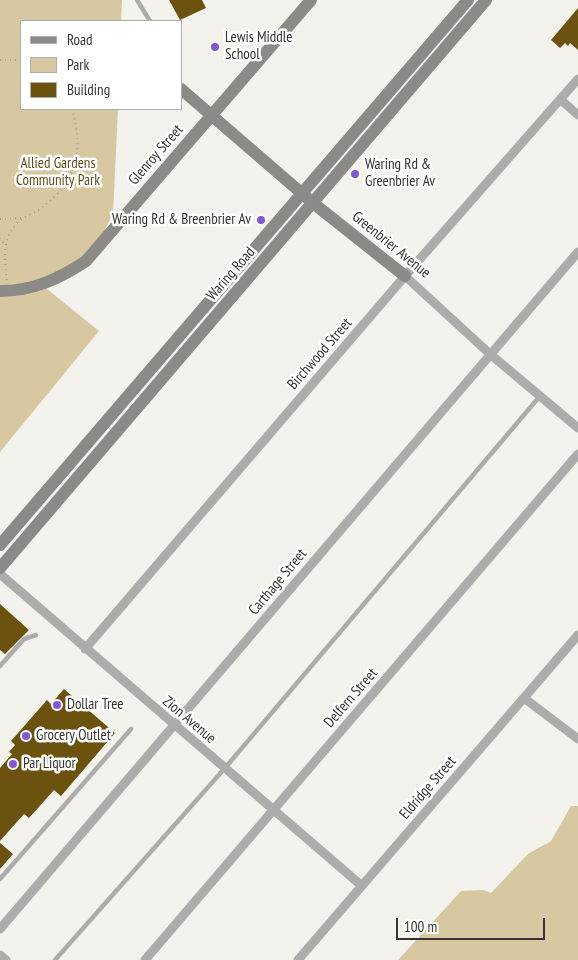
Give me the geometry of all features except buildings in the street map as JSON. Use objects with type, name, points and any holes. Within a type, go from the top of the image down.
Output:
[{"type":"main road","name":"Glenroy Street","points":[[5,291],[18,291],[42,284],[64,275],[86,261],[311,0]]},
{"type":"main road","name":"Waring Road","points":[[0,545],[468,0]]},
{"type":"main road","name":"Waring Road","points":[[0,568],[486,0]]},
{"type":"main road","name":"Greenbrier Avenue","points":[[182,90],[302,194],[405,276]]},
{"type":"street","name":"Birchwood Street","points":[[85,649],[405,276],[578,79]]},
{"type":"street","points":[[560,100],[578,115]]},
{"type":"street","name":"Carthage Street","points":[[0,929],[578,252]]},
{"type":"street","name":"Greenbrier Avenue","points":[[405,276],[490,354],[578,428]]},
{"type":"street","name":"Delfern Street","points":[[145,960],[578,454]]},
{"type":"street","name":"Zion Avenue","points":[[0,574],[174,726],[362,886]]},
{"type":"street","name":"Eldridge Street","points":[[298,960],[578,634]]},
{"type":"street","points":[[524,698],[578,739]]},
{"type":"street","points":[[0,955],[6,960]]},
{"type":"lane","points":[[137,0],[149,20]]},
{"type":"lane","points":[[55,960],[225,768],[540,396]]},
{"type":"lane","points":[[0,666],[24,639],[36,635]]},
{"type":"lane","points":[[0,879],[131,729]]},
{"type":"path","points":[[0,60],[20,60]]},
{"type":"path","points":[[5,291],[5,246],[16,224],[24,217],[38,211],[54,198],[73,168],[78,152],[78,132],[72,110]]},
{"type":"path","points":[[0,219],[24,217]]},
{"type":"path","points":[[0,238],[5,246]]},
{"type":"green space","name":"Allied Gardens Community Park","points":[[0,0],[122,0],[121,20],[20,20],[20,110],[118,110],[113,214],[93,253],[42,285],[99,331],[0,452]]},
{"type":"green space","points":[[571,806],[578,806],[578,960],[398,960],[461,891],[483,890],[491,893],[528,854],[551,841]]},
{"type":"place","name":"Lewis Middle School","points":[[215,47]]},
{"type":"place","name":"Waring Rd & Greenbrier Av","points":[[355,174]]},
{"type":"place","name":"Waring Rd & Breenbrier Av","points":[[261,220]]},
{"type":"place","name":"Dollar Tree","points":[[57,705]]},
{"type":"place","name":"Grocery Outlet","points":[[26,736]]},
{"type":"place","name":"Par Liquor","points":[[13,764]]}]
